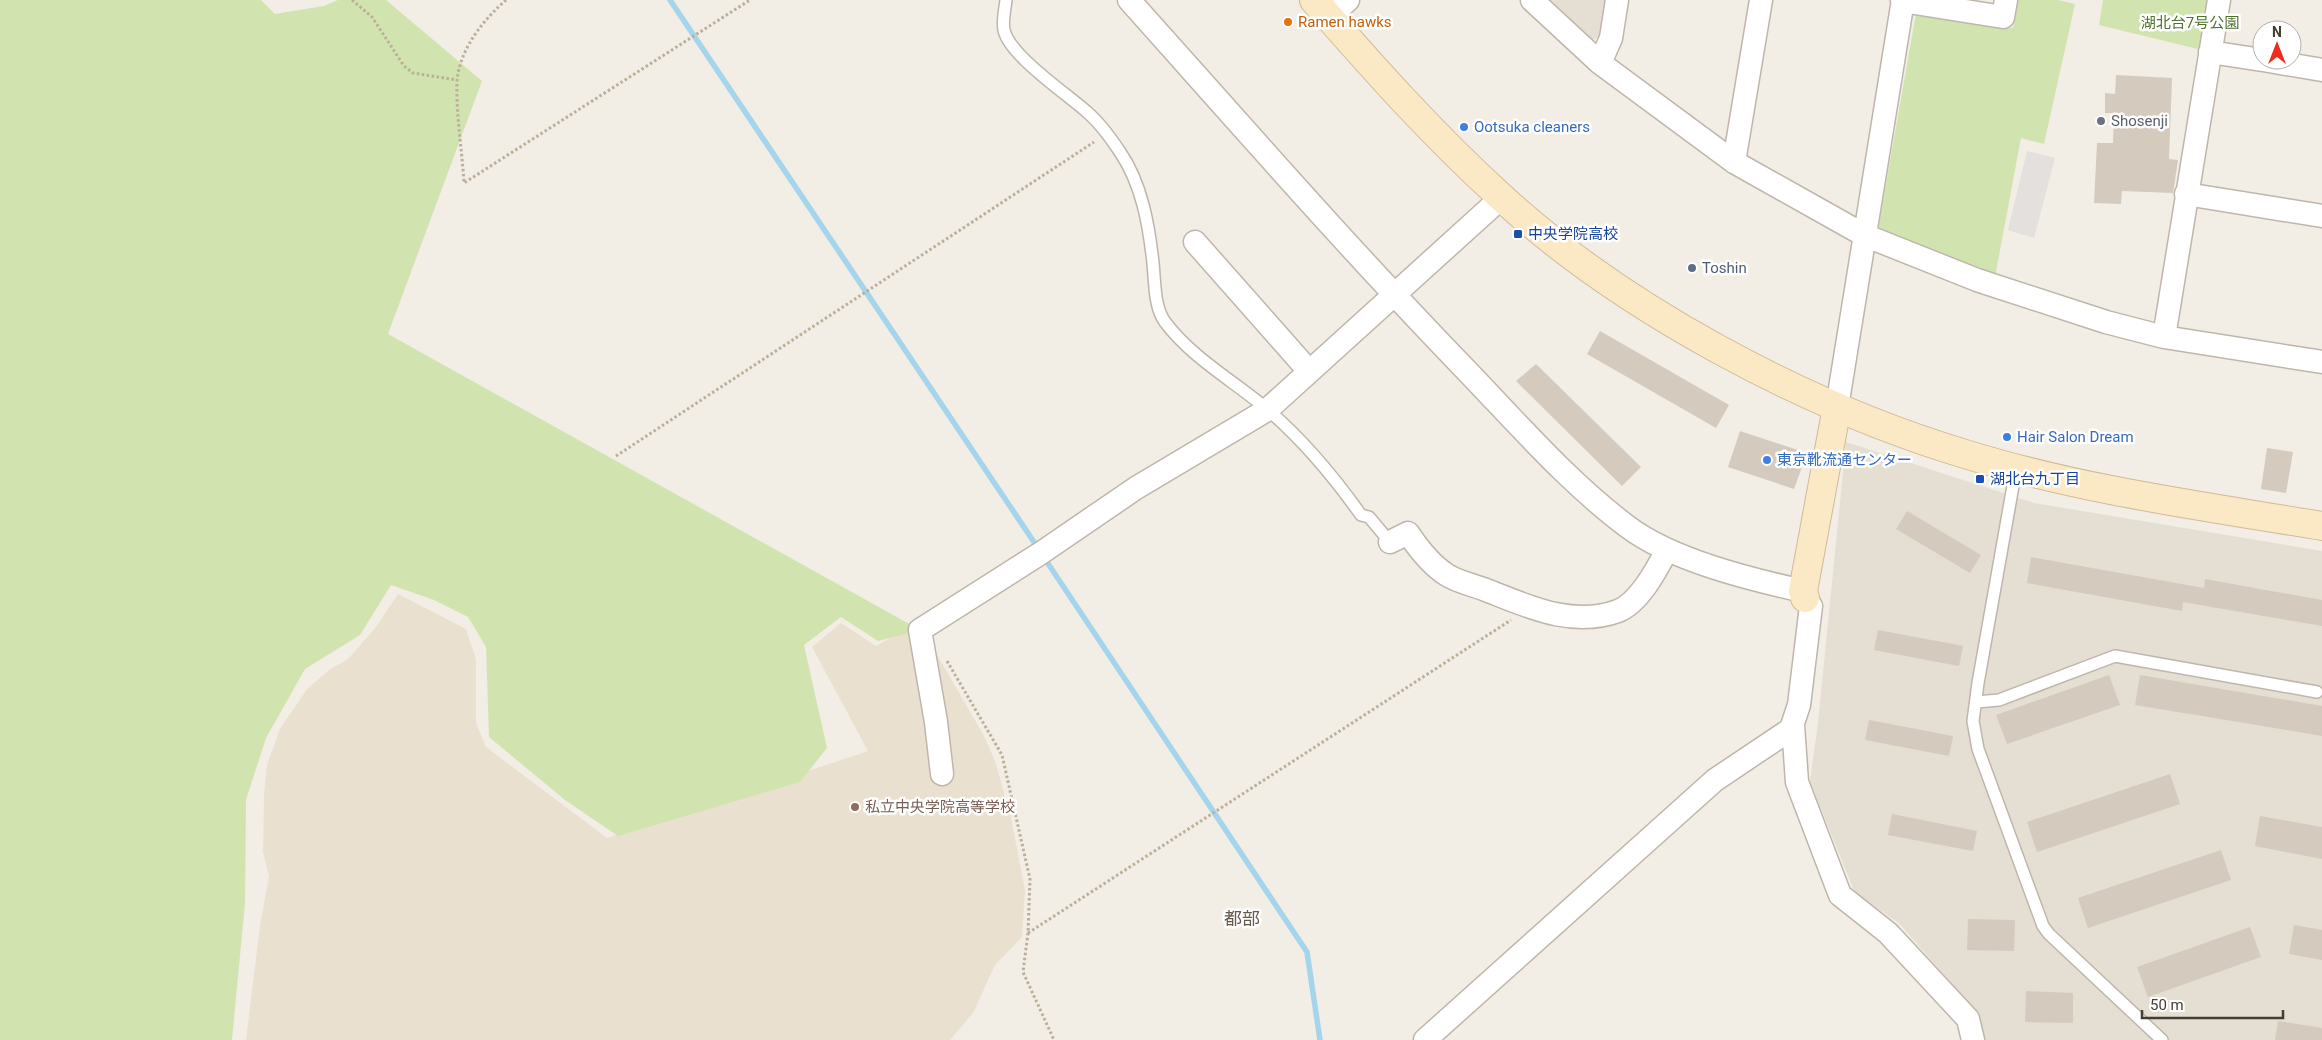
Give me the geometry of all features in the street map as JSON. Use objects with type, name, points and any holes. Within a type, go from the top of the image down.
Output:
[{"type":"street","points":[[1129,0],[1393,294],[1555,462],[1628,527],[1667,550],[1761,582],[1804,594]]},
{"type":"street","points":[[1532,0],[1600,63],[1734,162],[1864,235],[1977,280],[2106,322],[2164,337],[2322,362]]},
{"type":"street","points":[[1600,63],[1611,38],[1617,0]]},
{"type":"street","points":[[1734,162],[1761,0]]},
{"type":"street","points":[[1973,1040],[1968,1019],[1888,933],[1840,895],[1796,782],[1793,725],[1799,705],[1811,606],[1804,594],[1837,407],[1903,0],[2003,17],[2006,0]]},
{"type":"street","points":[[2164,337],[2219,0]]},
{"type":"street","points":[[1330,6],[1412,112],[1501,198],[1559,246],[1628,294],[1752,367],[1837,407],[1899,432],[2016,469],[2147,497],[2322,526]]},
{"type":"street","points":[[2210,52],[2252,58]]},
{"type":"street","points":[[2302,67],[2322,70]]},
{"type":"street","points":[[2186,194],[2322,216]]},
{"type":"street","points":[[942,774],[936,722],[920,630],[1041,553],[1136,488],[1268,410],[1393,294],[1501,198]]},
{"type":"street","points":[[1195,242],[1309,372]]},
{"type":"street","points":[[1390,542],[1408,533],[1421,552],[1447,575],[1530,608],[1561,616],[1589,617],[1619,611],[1640,593],[1656,572],[1667,550]]},
{"type":"street","points":[[1433,1038],[1715,780],[1775,741],[1793,725]]},
{"type":"lane","points":[[1006,0],[1004,32],[1021,56],[1087,112],[1107,133],[1125,158],[1140,195],[1149,231],[1157,302],[1163,320],[1203,360],[1268,410],[1320,463],[1361,514],[1369,517],[1390,542]]},
{"type":"lane","points":[[2016,469],[1976,702],[1974,721],[1978,749],[2043,926],[2162,1040]]},
{"type":"lane","points":[[1976,702],[1999,700],[2115,656],[2317,692]]},
{"type":"path","points":[[352,0],[372,17],[404,66],[413,73],[457,80]]},
{"type":"path","points":[[506,0],[491,13],[468,46],[457,80],[464,183],[750,0]]},
{"type":"path","points":[[616,456],[1107,133]]},
{"type":"path","points":[[1028,933],[1530,608]]},
{"type":"path","points":[[947,660],[1002,755],[1030,879],[1028,933],[1023,972],[1054,1040]]},
{"type":"shaded area","points":[[1545,0],[1609,0],[1604,35],[1589,41]]},
{"type":"shaded area","points":[[2027,151],[2055,158],[2034,238],[2008,230]]},
{"type":"shaded area","points":[[1846,442],[2034,503],[2322,551],[2322,1040],[1983,1040],[1976,1012],[1899,923],[1855,893],[1810,782],[1818,723]]},
{"type":"shaded area","name":"私立中央学院高等学校","points":[[398,594],[466,629],[476,659],[476,723],[486,747],[607,838],[868,751],[812,647],[841,623],[876,646],[918,622],[983,734],[995,761],[1011,818],[1025,890],[1022,937],[995,965],[973,1013],[950,1040],[246,1040],[260,926],[269,876],[263,852],[264,795],[267,765],[280,729],[307,689],[329,670],[348,659],[376,627]]},
{"type":"green space","points":[[0,0],[261,0],[275,14],[324,6],[338,0],[386,0],[482,81],[388,334],[920,630],[878,641],[841,617],[804,645],[827,748],[800,782],[618,836],[565,800],[489,737],[486,647],[468,617],[434,600],[391,585],[360,635],[305,669],[266,738],[246,800],[245,903],[232,1040],[0,1040]]},
{"type":"green space","points":[[2018,0],[2058,0],[2075,4],[2044,144],[2021,138],[1995,277],[1878,230],[1916,13],[2013,28]]},
{"type":"green space","name":"湖北台7号公園","points":[[2103,0],[2219,0],[2210,52],[2099,25]]},
{"type":"building","points":[[2116,75],[2172,78],[2169,159],[2178,160],[2173,193],[2122,191],[2121,204],[2094,203],[2097,143],[2113,143],[2114,113],[2105,113],[2105,93],[2115,94]]},
{"type":"building","points":[[1600,331],[1729,405],[1716,428],[1587,354]]},
{"type":"building","points":[[1536,364],[1641,467],[1622,486],[1516,381]]},
{"type":"building","name":"東京靴流通センター","points":[[1740,431],[1807,453],[1794,489],[1728,467]]},
{"type":"building","points":[[2267,448],[2293,452],[2286,493],[2261,489]]},
{"type":"building","points":[[1907,511],[1981,555],[1970,573],[1896,529]]},
{"type":"building","points":[[2031,557],[2204,588],[2205,579],[2322,600],[2322,626],[2183,602],[2182,611],[2027,583]]},
{"type":"building","points":[[1878,630],[1963,646],[1959,666],[1874,650]]},
{"type":"building","points":[[2109,675],[2120,705],[2007,744],[1996,715]]},
{"type":"building","points":[[2140,675],[2322,706],[2322,736],[2135,705]]},
{"type":"building","points":[[1869,720],[1953,736],[1949,756],[1865,740]]},
{"type":"building","points":[[2170,774],[2180,804],[2037,852],[2027,822]]},
{"type":"building","points":[[1892,814],[1977,831],[1973,851],[1888,835]]},
{"type":"building","points":[[2260,816],[2322,827],[2322,859],[2255,846]]},
{"type":"building","points":[[2221,850],[2231,880],[2088,928],[2078,898]]},
{"type":"building","points":[[1968,919],[2015,920],[2014,951],[1967,950]]},
{"type":"building","points":[[2294,925],[2322,930],[2322,960],[2289,954]]},
{"type":"building","points":[[2250,927],[2261,957],[2148,997],[2137,967]]},
{"type":"building","points":[[2026,991],[2073,993],[2073,1023],[2025,1022]]},
{"type":"building","points":[[2278,1021],[2322,1028],[2322,1040],[2275,1040]]},
{"type":"waterway","points":[[670,0],[1038,548]]},
{"type":"waterway","points":[[1043,556],[1307,952],[1320,1040]]},
{"type":"place","name":"Ramen hawks","points":[[1288,22]]},
{"type":"place","name":"Shosenji","points":[[2101,121]]},
{"type":"place","name":"Ootsuka cleaners","points":[[1464,127]]},
{"type":"place","name":"中央学院高校","points":[[1518,234]]},
{"type":"place","name":"Toshin","points":[[1692,268]]},
{"type":"place","name":"Hair Salon Dream","points":[[2007,437]]},
{"type":"place","name":"東京靴流通センター","points":[[1767,460]]},
{"type":"place","name":"湖北台九丁目","points":[[1980,479]]},
{"type":"place","name":"私立中央学院高等学校","points":[[855,807]]},
{"type":"district","name":"都部","points":[[1242,918]]}]
